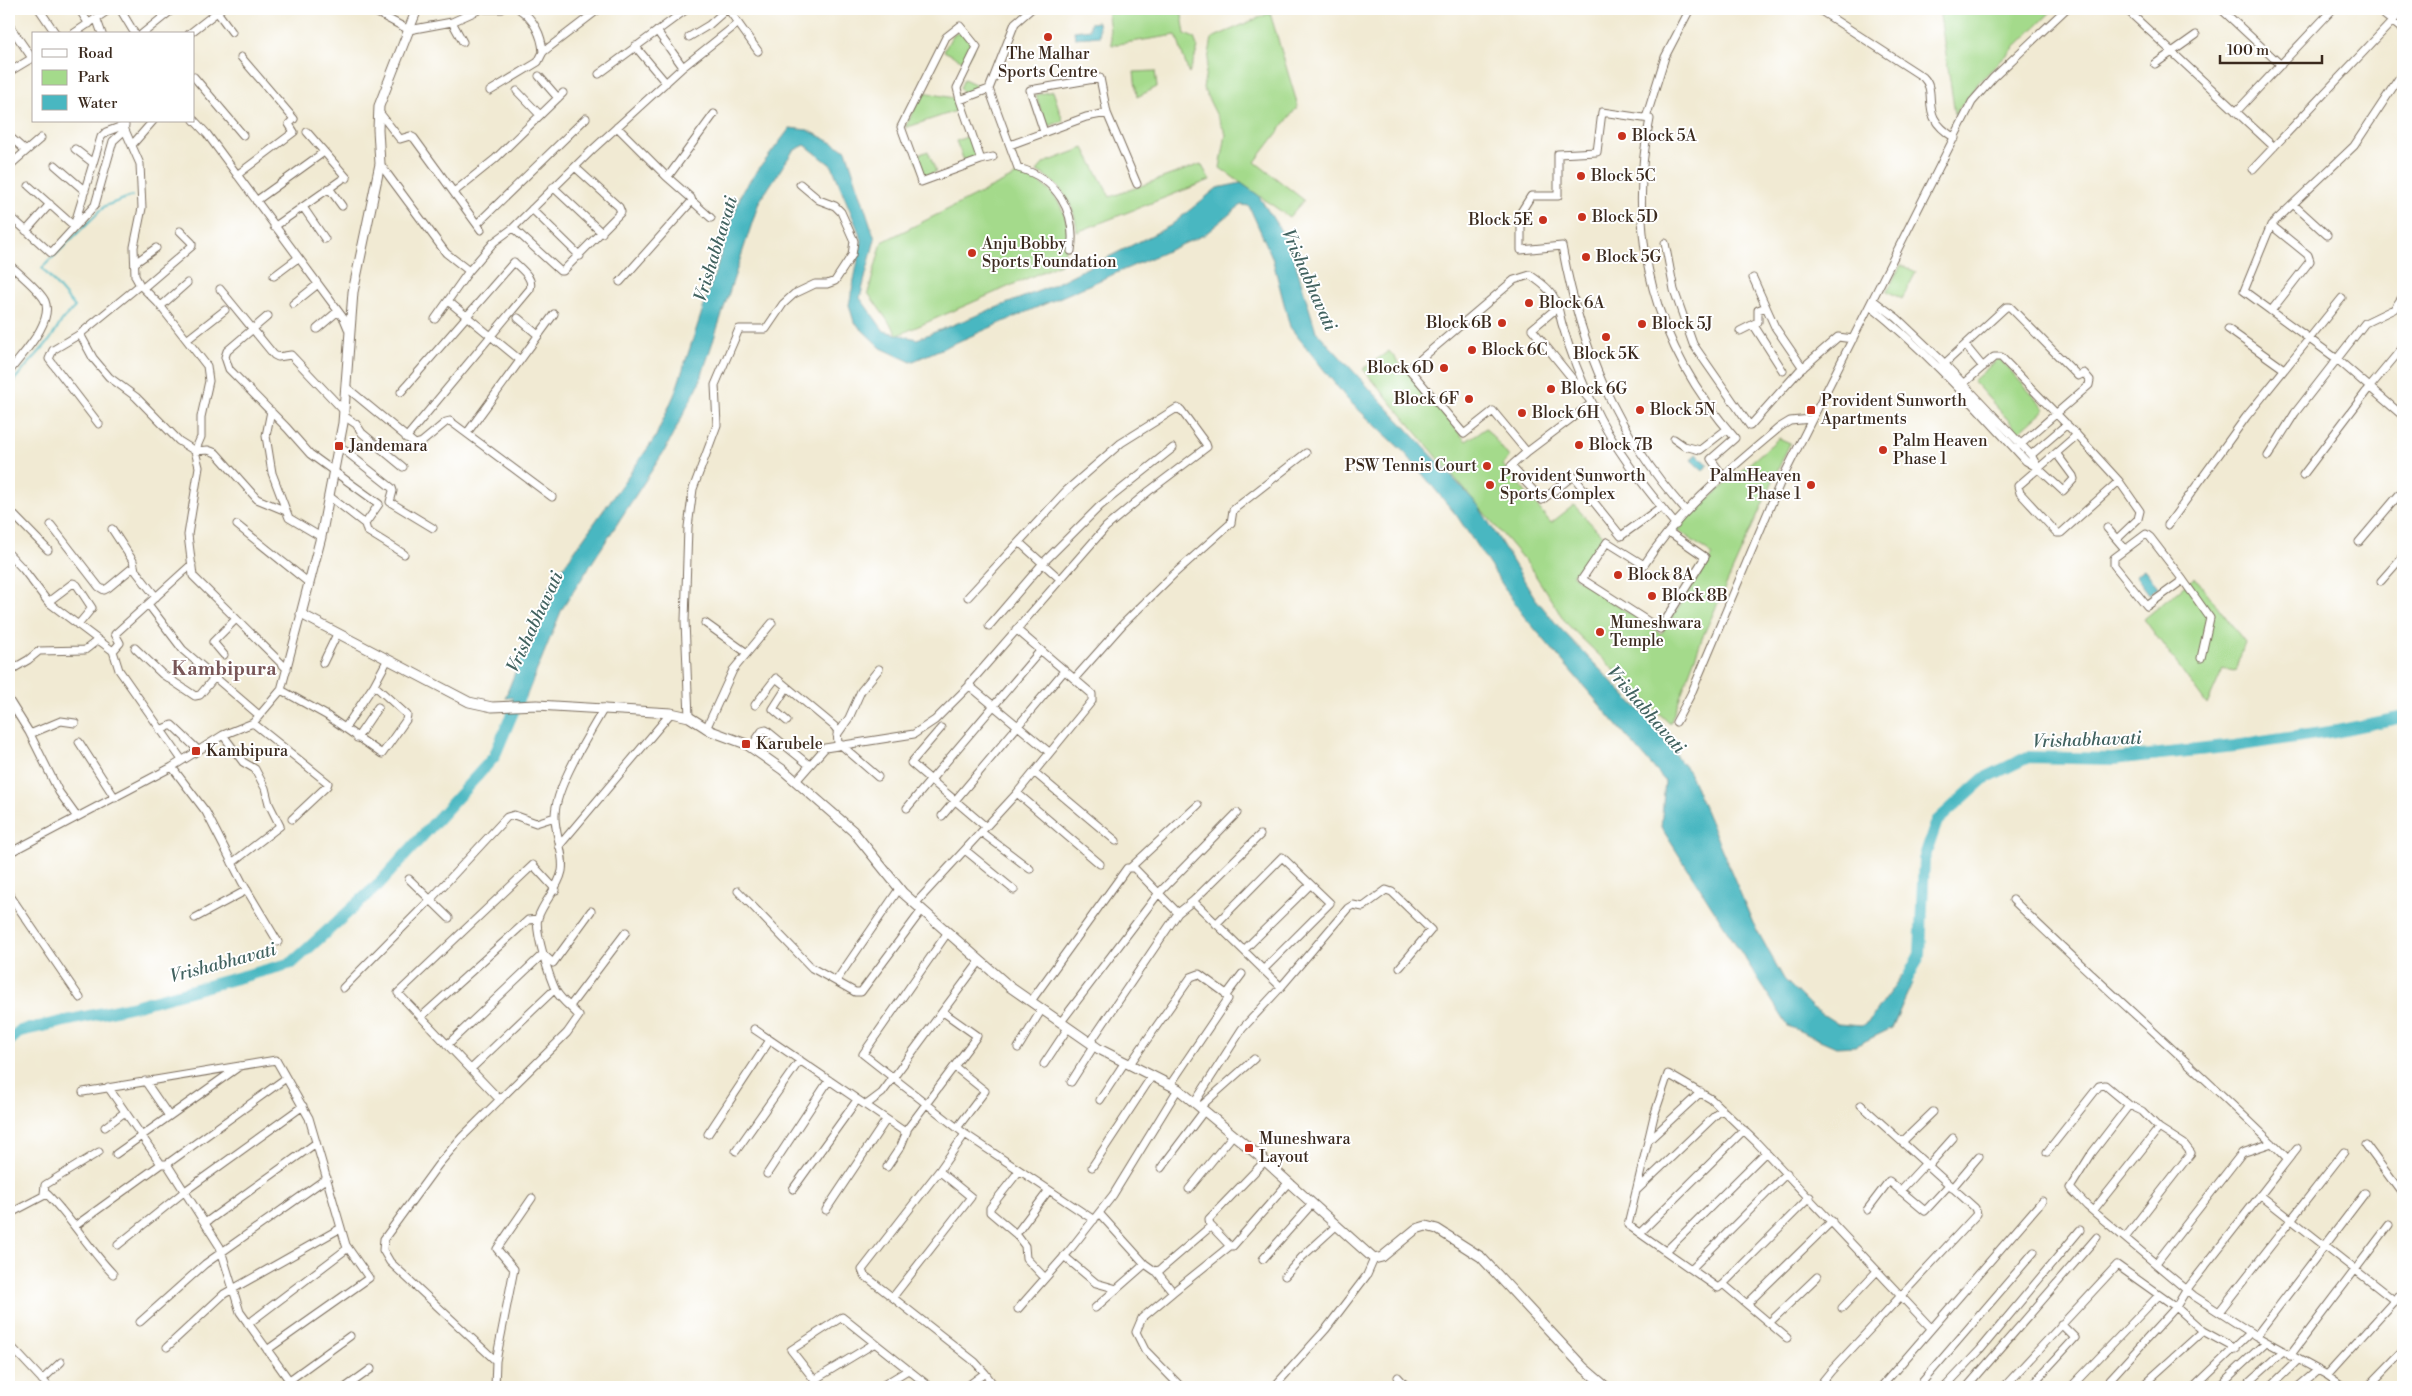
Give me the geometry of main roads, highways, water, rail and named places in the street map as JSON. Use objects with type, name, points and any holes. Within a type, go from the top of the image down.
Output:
[{"type":"water","points":[[1098,22],[1100,36],[1075,38],[1074,31],[1090,29],[1090,23]]},
{"type":"water","points":[[790,128],[808,130],[846,150],[875,239],[860,298],[884,331],[917,339],[1049,287],[1170,226],[1217,188],[1241,183],[1258,195],[1290,245],[1316,331],[1478,505],[1535,598],[1559,627],[1643,714],[1689,772],[1753,923],[1784,979],[1813,1008],[1838,1024],[1861,1026],[1869,1021],[1902,975],[1912,983],[1892,1028],[1855,1046],[1836,1047],[1788,1026],[1661,827],[1665,781],[1522,614],[1457,516],[1405,453],[1347,399],[1290,327],[1272,257],[1249,206],[1241,205],[1204,235],[911,362],[881,348],[854,322],[849,305],[862,240],[832,166],[805,145],[793,151],[759,202],[699,384],[665,450],[562,609],[526,697],[505,698],[548,588],[655,438],[675,393],[742,191]]},
{"type":"water","points":[[1696,454],[1708,464],[1703,471],[1691,460]]},
{"type":"water","points":[[2144,569],[2158,587],[2149,594],[2135,575]]},
{"type":"waterway","points":[[9,396],[15,379],[50,340],[63,319],[75,307],[42,268],[105,206],[132,196]]},
{"type":"waterway","name":"Vrishabhavati","points":[[9,1041],[20,1031],[134,1006],[292,963],[378,885],[494,757],[526,681]]},
{"type":"waterway","name":"Vrishabhavati","points":[[1900,993],[1920,954],[1924,859],[1937,821],[1983,779],[2028,757],[2113,759],[2235,746],[2336,731],[2403,717]]},
{"type":"place","name":"The Malhar Sports Centre","points":[[1048,37]]},
{"type":"place","name":"Block 5A","points":[[1622,136]]},
{"type":"place","name":"Block 5C","points":[[1581,176]]},
{"type":"place","name":"Block 5D","points":[[1582,217]]},
{"type":"place","name":"Block 5E","points":[[1543,220]]},
{"type":"place","name":"Anju Bobby Sports Foundation","points":[[972,253]]},
{"type":"place","name":"Block 5G","points":[[1586,257]]},
{"type":"place","name":"Block 6A","points":[[1529,303]]},
{"type":"place","name":"Block 6B","points":[[1502,323]]},
{"type":"place","name":"Block 5J","points":[[1642,324]]},
{"type":"place","name":"Block 5K","points":[[1606,337]]},
{"type":"place","name":"Block 6C","points":[[1472,350]]},
{"type":"place","name":"Block 6D","points":[[1444,368]]},
{"type":"place","name":"Block 6G","points":[[1551,389]]},
{"type":"place","name":"Block 6F","points":[[1469,399]]},
{"type":"place","name":"Block 5N","points":[[1640,410]]},
{"type":"place","name":"Provident Sunworth Apartments","points":[[1811,410]]},
{"type":"place","name":"Block 6H","points":[[1522,413]]},
{"type":"place","name":"Block 7B","points":[[1579,445]]},
{"type":"place","name":"Jandemara","points":[[339,446]]},
{"type":"place","name":"Palm Heaven Phase 1","points":[[1883,450]]},
{"type":"place","name":"PSW Tennis Court","points":[[1487,466]]},
{"type":"place","name":"Provident Sunworth Sports Complex","points":[[1490,485]]},
{"type":"place","name":"PalmHeaven Phase 1","points":[[1811,485]]},
{"type":"place","name":"Block 8A","points":[[1618,575]]},
{"type":"place","name":"Block 8B","points":[[1652,596]]},
{"type":"place","name":"Muneshwara Temple","points":[[1600,632]]},
{"type":"place","name":"Karubele","points":[[746,744]]},
{"type":"place","name":"Kambipura","points":[[196,751]]},
{"type":"place","name":"Muneshwara Layout","points":[[1249,1148]]},
{"type":"district","name":"Kambipura","points":[[224,669]]}]
